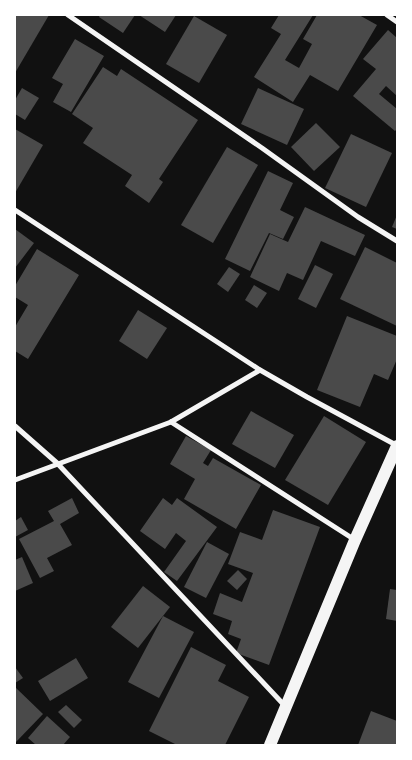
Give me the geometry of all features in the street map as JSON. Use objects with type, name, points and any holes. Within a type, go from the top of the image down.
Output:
[{"type":"main road","points":[[270,745],[287,708],[355,540],[397,446]]},
{"type":"street","points":[[68,15],[262,148],[358,217],[397,241]]},
{"type":"street","points":[[387,15],[397,22]]},
{"type":"street","points":[[15,210],[260,370],[307,398],[397,446]]},
{"type":"street","points":[[15,480],[171,422],[260,370]]},
{"type":"street","points":[[171,422],[355,540]]},
{"type":"street","points":[[15,426],[57,463],[287,708]]},
{"type":"building","points":[[15,15],[49,15],[15,73]]},
{"type":"building","points":[[100,15],[135,15],[123,33],[99,17]]},
{"type":"building","points":[[139,15],[176,15],[165,32]]},
{"type":"building","points":[[279,15],[313,15],[285,60],[299,68],[312,44],[303,39],[317,15],[359,15],[377,25],[338,91],[310,75],[293,102],[254,77],[281,34],[271,28]]},
{"type":"building","points":[[194,16],[227,35],[199,83],[166,64]]},
{"type":"building","points":[[388,30],[397,38],[397,96],[386,86],[379,94],[397,109],[397,129],[395,131],[353,96],[376,69],[363,59]]},
{"type":"building","points":[[75,39],[104,56],[71,112],[53,102],[63,84],[52,78]]},
{"type":"building","points":[[103,67],[117,76],[121,69],[198,120],[159,179],[163,182],[149,203],[125,186],[132,175],[83,143],[93,128],[72,114]]},
{"type":"building","points":[[22,88],[39,98],[25,120],[15,114],[15,100]]},
{"type":"building","points":[[258,88],[304,109],[287,145],[241,124]]},
{"type":"building","points":[[316,123],[340,147],[314,171],[291,147]]},
{"type":"building","points":[[15,129],[43,145],[15,193]]},
{"type":"building","points":[[351,134],[392,153],[366,207],[325,188]]},
{"type":"building","points":[[227,147],[258,165],[213,243],[181,225]]},
{"type":"building","points":[[268,171],[293,183],[280,210],[294,217],[283,239],[269,233],[250,271],[225,259]]},
{"type":"building","points":[[305,207],[365,235],[355,256],[321,241],[303,280],[287,273],[279,291],[250,277],[270,234],[288,242]]},
{"type":"building","points":[[397,215],[397,229],[392,227]]},
{"type":"building","points":[[15,229],[34,243],[15,268]]},
{"type":"building","points":[[365,247],[397,263],[397,326],[340,299]]},
{"type":"building","points":[[37,249],[79,275],[28,359],[15,351],[15,327],[28,305],[15,297],[15,286]]},
{"type":"building","points":[[315,265],[333,274],[316,308],[298,299]]},
{"type":"building","points":[[229,267],[240,274],[228,292],[217,284]]},
{"type":"building","points":[[254,285],[267,293],[257,308],[245,300]]},
{"type":"building","points":[[138,310],[167,328],[147,359],[119,341]]},
{"type":"building","points":[[347,316],[397,336],[397,359],[388,380],[374,374],[360,407],[317,390]]},
{"type":"building","points":[[251,411],[294,435],[275,468],[232,444]]},
{"type":"building","points":[[324,416],[366,442],[328,505],[285,480]]},
{"type":"building","points":[[186,436],[211,450],[203,463],[208,466],[213,458],[261,485],[236,529],[184,499],[195,479],[170,464]]},
{"type":"building","points":[[72,498],[79,513],[60,524],[72,545],[47,558],[54,571],[40,578],[19,539],[54,521],[48,511]]},
{"type":"building","points":[[163,498],[172,505],[177,498],[217,527],[177,581],[164,572],[186,541],[176,533],[165,549],[140,531]]},
{"type":"building","points":[[273,510],[320,527],[269,665],[236,653],[241,639],[228,634],[232,621],[213,614],[220,593],[242,602],[253,573],[228,564],[240,532],[262,540]]},
{"type":"building","points":[[21,517],[28,530],[15,537],[15,521]]},
{"type":"building","points":[[207,542],[229,554],[206,598],[184,587]]},
{"type":"building","points":[[22,557],[33,583],[15,591],[15,560]]},
{"type":"building","points":[[238,570],[247,579],[237,590],[227,581]]},
{"type":"building","points":[[143,586],[170,607],[138,648],[111,627]]},
{"type":"building","points":[[390,589],[397,590],[397,621],[386,619]]},
{"type":"building","points":[[163,616],[194,632],[159,698],[128,682]]},
{"type":"building","points":[[191,647],[226,665],[218,681],[249,697],[225,745],[177,745],[149,731]]},
{"type":"building","points":[[76,658],[88,678],[50,701],[38,681]]},
{"type":"building","points":[[15,667],[23,678],[15,683]]},
{"type":"building","points":[[15,687],[43,714],[15,743]]},
{"type":"building","points":[[66,705],[82,720],[74,728],[58,712]]},
{"type":"building","points":[[371,711],[397,721],[397,745],[358,745]]},
{"type":"building","points":[[47,716],[70,737],[63,745],[36,745],[28,738]]}]
